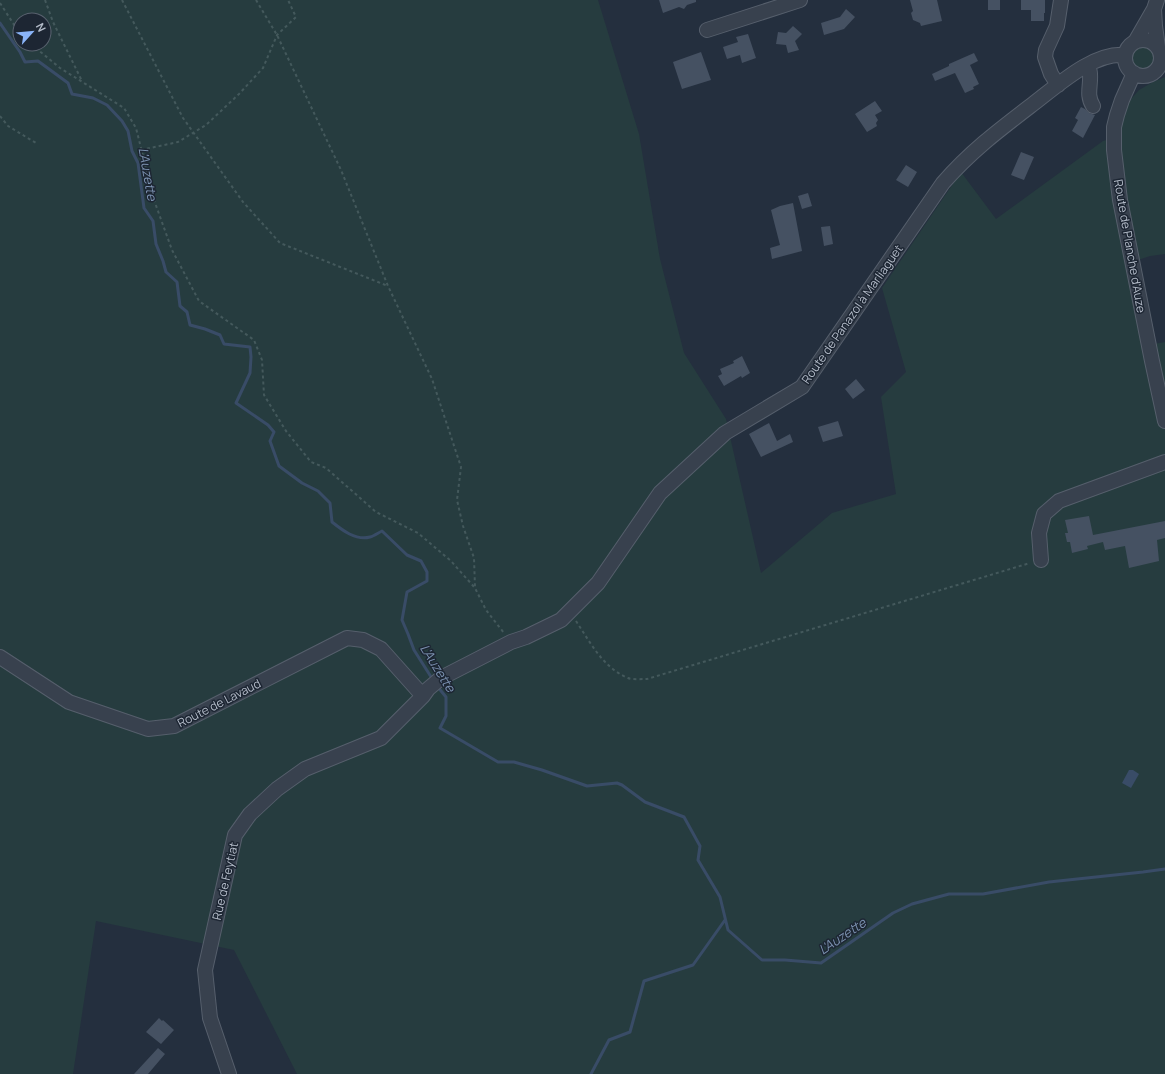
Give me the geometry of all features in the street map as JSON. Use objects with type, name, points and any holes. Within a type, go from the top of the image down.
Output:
[{"type":"street","points":[[707,30],[800,0]]},
{"type":"street","points":[[1058,85],[1051,74],[1045,57],[1049,40],[1057,26],[1061,0]]},
{"type":"street","points":[[1135,42],[1156,4]]},
{"type":"street","points":[[1156,4],[1155,26],[1161,58],[1160,63],[1154,72],[1144,76],[1130,70],[1125,60],[1125,55],[1130,45],[1140,40],[1150,41],[1158,47]]},
{"type":"street","name":"Route de Panazol à Marliaguet","points":[[426,692],[440,678],[511,642],[526,637],[560,620],[569,612],[598,583],[660,493],[725,433],[802,387],[943,183],[957,167],[986,140],[1058,85],[1088,65],[1110,56],[1118,54],[1125,55]]},
{"type":"street","points":[[1088,65],[1090,75],[1088,95],[1093,106]]},
{"type":"street","name":"Route de Planche d'Auze","points":[[1134,73],[1117,115],[1114,127],[1114,150],[1120,200],[1158,362],[1165,421]]},
{"type":"street","points":[[1040,560],[1039,533],[1044,514],[1059,502],[1165,462]]},
{"type":"street","name":"Route de Lavaud","points":[[0,656],[69,702],[148,729],[174,726],[347,638],[363,640],[381,649],[426,692]]},
{"type":"street","name":"Rue de Feytiat","points":[[229,1074],[210,1018],[205,970],[235,835],[250,814],[277,788],[305,769],[381,738],[426,692]]},
{"type":"path","points":[[45,0],[53,22],[83,82]]},
{"type":"path","points":[[122,0],[183,118],[243,202],[280,242],[388,286]]},
{"type":"path","points":[[256,0],[277,35],[341,170],[388,286],[432,379],[461,467],[456,500],[474,558],[475,588]]},
{"type":"path","points":[[141,150],[178,142],[206,126],[239,94],[263,68],[277,35],[296,17],[288,0]]},
{"type":"path","points":[[0,3],[12,22]]},
{"type":"path","points":[[41,52],[60,68],[124,108],[136,128],[154,200],[172,250],[199,301],[254,340],[262,360],[264,395],[286,430],[311,462],[326,468],[376,512],[418,533],[451,561],[475,588],[486,610],[511,642]]},
{"type":"path","points":[[0,116],[8,126],[36,143]]},
{"type":"path","points":[[569,612],[598,653],[612,669],[629,678],[647,679],[1040,560]]},
{"type":"green space","points":[[0,0],[598,0],[639,134],[660,259],[684,353],[726,419],[761,573],[832,513],[896,494],[881,397],[906,372],[882,288],[961,172],[996,219],[1103,141],[1118,137],[1124,107],[1139,90],[1165,77],[1165,254],[1150,256],[1138,260],[1154,344],[1165,342],[1165,1074],[297,1074],[234,950],[96,921],[73,1074],[0,1074]]},
{"type":"green space","points":[[1142,45],[1147,46],[1153,52],[1153,62],[1147,68],[1142,69],[1137,68],[1131,62],[1130,57],[1131,52],[1137,46]]},
{"type":"water","points":[[1129,770],[1133,770],[1139,774],[1131,788],[1122,783]]},
{"type":"building","points":[[659,0],[696,0],[696,2],[687,5],[684,9],[679,7],[663,13]]},
{"type":"building","points":[[910,0],[937,0],[942,21],[921,26],[920,23],[913,20],[911,13],[913,11]]},
{"type":"building","points":[[988,0],[1000,0],[1000,10],[988,10]]},
{"type":"building","points":[[1021,0],[1045,0],[1044,21],[1031,21],[1031,10],[1021,10]]},
{"type":"building","points":[[846,9],[855,17],[844,29],[824,35],[821,23],[840,17]]},
{"type":"building","points":[[793,26],[802,34],[795,41],[799,50],[788,53],[786,45],[776,44],[778,32],[786,33]]},
{"type":"building","points":[[748,34],[756,58],[742,63],[740,55],[727,59],[723,47],[738,42],[736,37]]},
{"type":"building","points":[[701,52],[711,80],[682,89],[673,62]]},
{"type":"building","points":[[974,53],[978,61],[970,65],[979,84],[973,87],[974,89],[965,93],[955,73],[935,81],[932,74],[949,66],[949,64]]},
{"type":"building","points":[[875,101],[882,111],[875,115],[878,120],[876,123],[877,126],[867,132],[855,114]]},
{"type":"building","points":[[1081,107],[1089,113],[1095,115],[1083,138],[1072,131],[1078,120],[1075,118]]},
{"type":"building","points":[[1021,152],[1034,157],[1024,180],[1011,175]]},
{"type":"building","points":[[906,165],[917,172],[908,187],[896,180]]},
{"type":"building","points":[[808,193],[812,206],[802,209],[798,196]]},
{"type":"building","points":[[793,203],[802,251],[772,259],[770,248],[780,245],[771,210]]},
{"type":"building","points":[[830,226],[833,244],[824,246],[821,227]]},
{"type":"building","points":[[742,356],[750,373],[742,378],[741,376],[724,386],[718,376],[722,374],[720,369],[734,363],[733,361]]},
{"type":"building","points":[[856,379],[865,390],[853,399],[845,389]]},
{"type":"building","points":[[838,421],[843,436],[823,442],[818,427]]},
{"type":"building","points":[[769,423],[777,441],[790,434],[793,442],[761,457],[749,434]]},
{"type":"building","points":[[1089,516],[1093,535],[1165,521],[1165,538],[1157,540],[1159,561],[1129,568],[1125,546],[1105,550],[1103,542],[1087,546],[1088,549],[1072,553],[1070,542],[1067,542],[1065,533],[1068,533],[1065,520]]},
{"type":"building","points":[[159,1018],[174,1030],[161,1044],[146,1032]]},
{"type":"building","points":[[158,1048],[165,1054],[148,1074],[134,1074]]},
{"type":"waterway","name":"L'Auzette","points":[[0,23],[25,62],[38,61],[68,83],[72,94],[93,98],[107,105],[122,121],[128,131],[132,151],[138,163],[144,208],[153,221],[156,244],[166,272],[177,282],[180,306],[187,312],[190,325],[220,335],[224,344],[250,347],[250,373],[236,403],[268,425],[274,432],[270,441],[279,466],[302,483],[318,491],[330,503],[332,522],[340,528],[354,536],[365,538],[372,537],[382,531],[407,555],[421,561],[427,572],[427,581],[407,592],[402,620],[414,650],[433,680]]},
{"type":"waterway","name":"L'Auzette","points":[[437,686],[446,697],[446,716],[440,728],[498,762],[514,762],[587,786],[617,783],[645,802],[684,817],[700,846],[698,860],[720,897],[728,930],[762,960],[821,963],[893,913],[912,904],[949,894],[983,894],[1049,882],[1165,869]]},
{"type":"waterway","points":[[591,1074],[609,1040],[630,1032],[644,981],[693,965],[725,920]]}]
